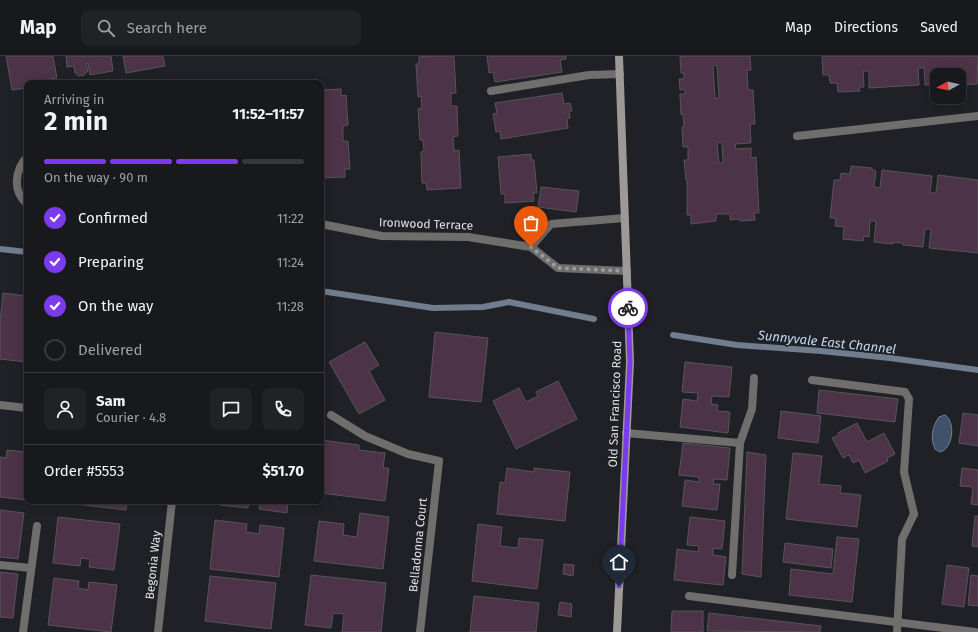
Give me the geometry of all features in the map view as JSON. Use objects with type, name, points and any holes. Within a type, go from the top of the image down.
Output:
[{"type":"main road","name":"Old San Francisco Road","points":[[617,632],[630,362],[619,56]]},
{"type":"street","points":[[491,91],[589,76],[620,74]]},
{"type":"street","points":[[797,136],[978,116]]},
{"type":"street","points":[[24,160],[17,172],[16,182],[19,193],[24,200]]},
{"type":"street","points":[[531,247],[550,224],[625,218]]},
{"type":"street","name":"Ironwood Terrace","points":[[324,225],[382,236],[468,237],[531,247],[558,268],[627,271]]},
{"type":"street","points":[[732,575],[740,443],[752,409],[754,378]]},
{"type":"street","points":[[812,380],[905,392],[909,399],[904,472],[914,514],[902,539],[897,632]]},
{"type":"street","points":[[0,405],[24,408]]},
{"type":"street","name":"Belladonna Court","points":[[331,415],[365,436],[408,454],[439,461],[420,632]]},
{"type":"street","points":[[626,433],[740,443]]},
{"type":"street","name":"Begonia Way","points":[[158,632],[172,504]]},
{"type":"street","points":[[23,632],[37,526]]},
{"type":"street","points":[[0,564],[31,568]]},
{"type":"street","points":[[689,596],[975,632]]},
{"type":"water","points":[[945,415],[951,423],[952,435],[948,446],[940,452],[935,449],[933,445],[932,433],[939,417]]},
{"type":"building","points":[[6,56],[53,56],[57,78],[24,80],[24,88],[12,90]]},
{"type":"building","points":[[66,56],[111,56],[113,71],[90,75],[88,63],[86,64],[88,71],[84,75],[79,76],[75,73],[74,66],[67,67]]},
{"type":"building","points":[[123,56],[163,56],[165,66],[126,73]]},
{"type":"building","points":[[454,56],[456,93],[451,93],[451,106],[457,106],[458,136],[453,137],[454,151],[459,150],[461,188],[427,190],[426,183],[422,183],[421,152],[424,151],[423,140],[420,140],[418,109],[422,108],[421,96],[418,97],[416,64],[419,64],[419,57]]},
{"type":"building","points":[[487,56],[566,56],[566,59],[560,60],[562,72],[495,82],[493,72],[489,73]]},
{"type":"building","points":[[680,56],[750,56],[751,70],[747,70],[748,90],[753,90],[755,124],[750,124],[751,143],[735,144],[736,149],[751,148],[751,158],[756,157],[759,213],[754,213],[755,220],[730,220],[730,214],[716,214],[716,221],[691,224],[691,215],[687,215],[687,180],[684,160],[688,160],[688,147],[683,147],[682,127],[684,127],[683,114],[681,115],[680,94],[685,94],[685,89],[680,90],[679,79],[684,79],[684,73],[681,73]],"holes":[[[717,65],[719,98],[715,98],[713,66]],[[722,142],[723,163],[719,163],[717,143]]]},
{"type":"building","points":[[822,56],[978,56],[977,84],[966,85],[966,68],[930,68],[930,85],[925,85],[924,68],[918,68],[919,85],[869,88],[869,71],[863,71],[864,87],[859,87],[860,91],[838,92],[837,83],[830,83],[829,75],[823,75]]},
{"type":"building","points":[[341,89],[341,96],[346,95],[348,125],[343,126],[343,141],[348,141],[350,169],[345,169],[345,177],[324,178],[324,90]]},
{"type":"building","points":[[562,93],[564,104],[570,103],[572,111],[569,111],[570,118],[567,119],[568,128],[501,139],[500,131],[496,132],[493,114],[497,113],[495,103]]},
{"type":"building","points":[[531,154],[531,160],[534,160],[537,193],[533,193],[534,201],[505,203],[505,194],[501,194],[498,157]]},
{"type":"building","points":[[851,166],[872,168],[872,170],[876,171],[874,187],[880,188],[882,170],[932,176],[930,193],[936,193],[938,175],[978,180],[978,253],[929,248],[931,229],[925,229],[923,247],[903,245],[903,243],[893,242],[893,244],[874,242],[876,221],[870,221],[869,237],[864,236],[863,241],[843,239],[844,227],[835,226],[836,218],[830,218],[834,180],[840,180],[841,173],[850,174]]},
{"type":"building","points":[[541,187],[579,191],[576,212],[538,207]]},
{"type":"building","points":[[3,293],[24,296],[24,362],[0,359],[0,321]]},
{"type":"building","points":[[435,332],[488,338],[481,402],[429,397]]},
{"type":"building","points":[[365,342],[379,365],[369,371],[385,400],[359,414],[329,362]]},
{"type":"building","points":[[685,362],[732,367],[729,397],[712,396],[711,404],[718,405],[717,411],[730,412],[728,433],[680,427],[683,399],[697,401],[698,393],[682,392]]},
{"type":"building","points":[[558,381],[577,419],[516,449],[493,401],[519,388],[526,402],[538,396],[536,392]]},
{"type":"building","points":[[819,390],[898,399],[895,422],[817,413]]},
{"type":"building","points":[[781,411],[821,416],[818,443],[778,438]]},
{"type":"building","points":[[963,413],[978,415],[978,446],[959,443]]},
{"type":"building","points":[[857,423],[867,442],[884,433],[895,454],[887,458],[888,461],[865,473],[859,460],[853,463],[849,455],[843,458],[832,438],[839,435],[838,433]]},
{"type":"building","points":[[324,440],[359,445],[359,450],[385,453],[383,468],[389,468],[385,501],[324,493]]},
{"type":"building","points":[[683,443],[730,448],[727,480],[714,479],[713,484],[720,484],[717,510],[682,506],[685,480],[699,482],[699,477],[679,475]]},
{"type":"building","points":[[7,450],[24,452],[24,500],[0,497],[0,457],[6,458]]},
{"type":"building","points":[[747,452],[766,455],[761,577],[742,574]]},
{"type":"building","points":[[793,453],[822,456],[819,484],[841,486],[840,493],[861,495],[857,527],[786,519]]},
{"type":"building","points":[[507,468],[534,472],[534,468],[570,472],[565,521],[497,514],[500,482],[505,483]]},
{"type":"building","points":[[962,468],[978,470],[978,505],[971,504],[973,487],[960,486]]},
{"type":"building","points":[[76,504],[127,504],[126,510]]},
{"type":"building","points":[[219,504],[249,504],[248,508]]},
{"type":"building","points":[[260,504],[288,504],[287,513],[259,509]]},
{"type":"building","points":[[0,510],[24,513],[18,559],[0,557]]},
{"type":"building","points":[[360,513],[389,517],[383,569],[314,561],[319,521],[344,524],[343,535],[357,537]]},
{"type":"building","points":[[975,516],[978,516],[978,547],[972,546]]},
{"type":"building","points":[[58,517],[120,524],[114,570],[89,567],[90,559],[81,558],[80,566],[53,563]]},
{"type":"building","points":[[690,517],[725,521],[722,549],[713,548],[713,555],[726,557],[723,585],[674,580],[677,549],[698,552],[699,546],[687,545]]},
{"type":"building","points":[[215,520],[247,524],[246,532],[259,534],[260,525],[284,528],[279,577],[210,569]]},
{"type":"building","points":[[478,524],[502,527],[500,546],[518,548],[519,538],[543,540],[537,589],[472,581]]},
{"type":"building","points":[[837,537],[859,539],[852,602],[789,595],[791,569],[833,574]]},
{"type":"building","points":[[785,543],[833,549],[831,568],[783,562]]},
{"type":"building","points":[[564,564],[574,565],[573,576],[563,574]]},
{"type":"building","points":[[947,565],[969,568],[964,607],[942,604]]},
{"type":"building","points":[[0,572],[18,574],[13,618],[0,617]]},
{"type":"building","points":[[311,575],[386,583],[381,632],[342,632],[344,614],[333,613],[331,628],[305,625]]},
{"type":"building","points":[[971,575],[978,576],[978,606],[968,605]]},
{"type":"building","points":[[210,576],[276,583],[271,629],[205,621]]},
{"type":"building","points":[[54,578],[79,581],[78,588],[88,590],[89,582],[117,585],[111,632],[48,625]]},
{"type":"building","points":[[474,596],[539,603],[536,632],[470,632]]},
{"type":"building","points":[[560,602],[572,604],[571,617],[558,615]]},
{"type":"building","points":[[672,611],[703,611],[703,632],[671,632]]},
{"type":"building","points":[[709,613],[821,626],[820,632],[707,631]]},
{"type":"waterway","name":"Sunnyvale East Channel","points":[[0,249],[24,252]]},
{"type":"waterway","name":"Sunnyvale East Channel","points":[[324,291],[433,308],[483,307],[509,302],[594,319]]},
{"type":"waterway","name":"Sunnyvale East Channel","points":[[673,335],[737,345],[890,358],[978,370]]},
{"type":"way so far","points":[[531,247],[558,268],[627,271],[628,308]]},
{"type":"route","points":[[619,586],[630,362],[628,308]]}]
